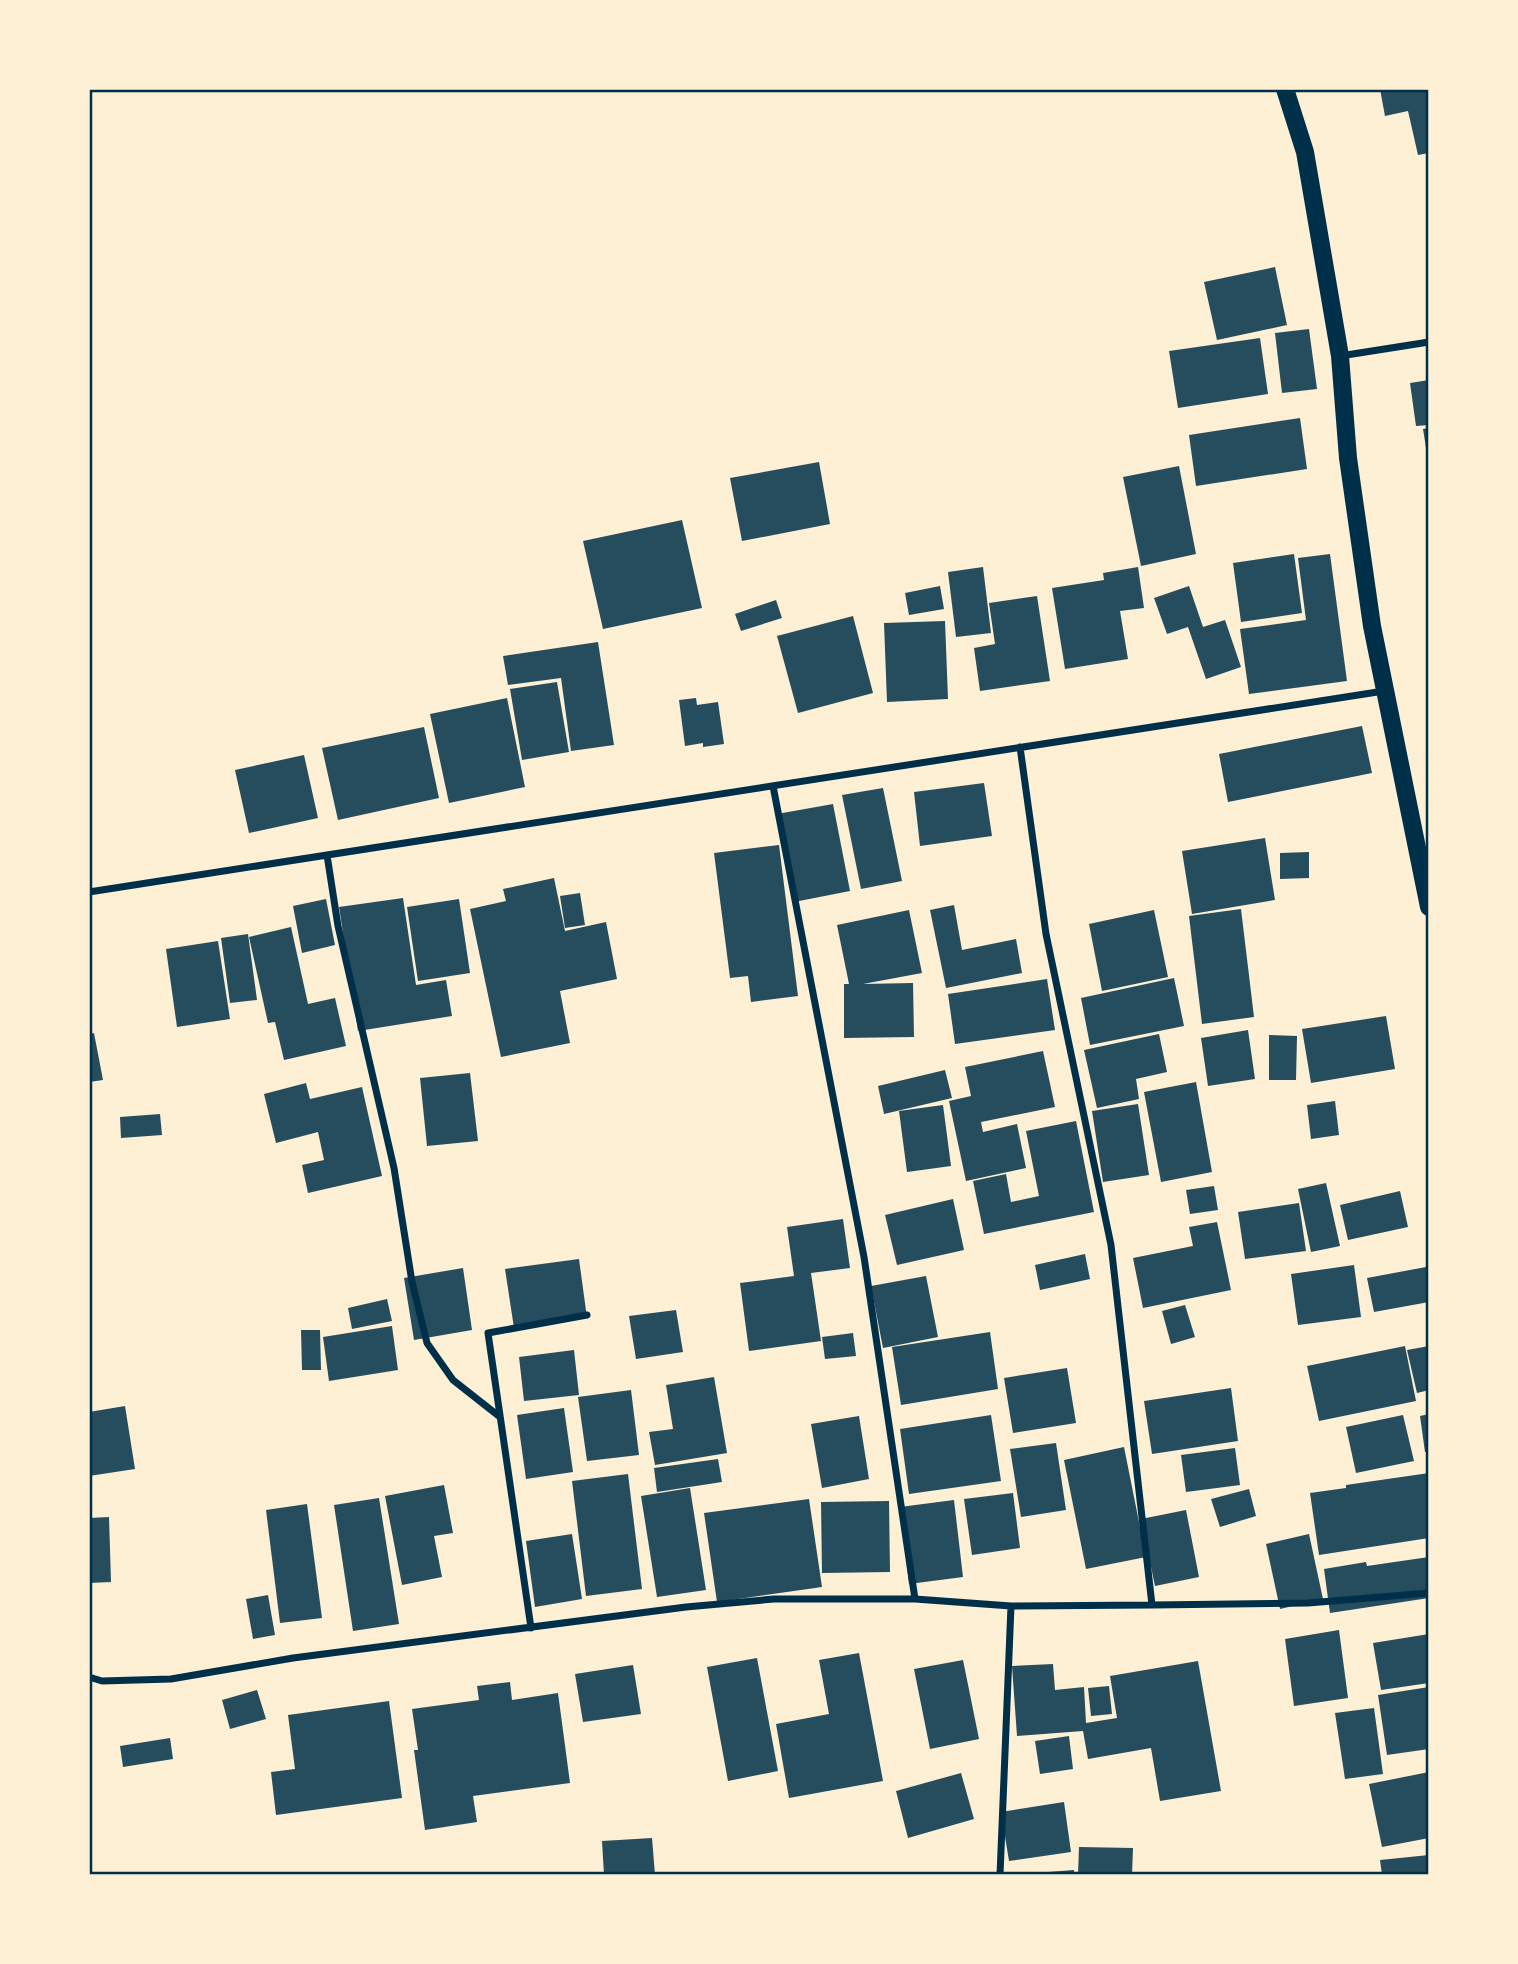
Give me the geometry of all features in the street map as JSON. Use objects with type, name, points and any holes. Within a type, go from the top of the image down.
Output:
[{"type":"main road","points":[[1285,89],[1305,152],[1340,356],[1348,458],[1373,626],[1429,907]]},
{"type":"street","points":[[1340,356],[1429,342]]},
{"type":"street","points":[[89,892],[1385,691]]},
{"type":"street","points":[[1020,747],[1046,934],[1111,1245],[1153,1605]]},
{"type":"street","points":[[773,786],[863,1257],[915,1599]]},
{"type":"street","points":[[327,855],[338,926],[394,1168],[412,1282],[427,1343],[453,1380],[500,1417]]},
{"type":"street","points":[[531,1628],[488,1333],[587,1315]]},
{"type":"street","points":[[89,1677],[102,1681],[171,1679],[293,1658],[685,1607],[774,1599],[915,1599],[1011,1606],[1153,1605],[1308,1603],[1429,1593]]},
{"type":"street","points":[[1000,1875],[1011,1606]]},
{"type":"building","points":[[1380,89],[1429,89],[1429,153],[1418,155],[1408,111],[1385,116]]},
{"type":"building","points":[[1275,267],[1287,325],[1217,340],[1204,282]]},
{"type":"building","points":[[1309,329],[1317,389],[1282,393],[1275,333]]},
{"type":"building","points":[[1260,338],[1268,394],[1178,408],[1169,351]]},
{"type":"building","points":[[1429,380],[1429,425],[1416,426],[1410,383]]},
{"type":"building","points":[[1300,418],[1307,469],[1196,486],[1189,435]]},
{"type":"building","points":[[1429,428],[1429,453],[1427,454],[1423,429]]},
{"type":"building","points":[[819,462],[830,524],[742,541],[730,478]]},
{"type":"building","points":[[1179,466],[1196,554],[1141,566],[1123,477]]},
{"type":"building","points":[[682,520],[702,608],[603,629],[583,541]]},
{"type":"building","points":[[1294,554],[1302,613],[1241,622],[1233,563]]},
{"type":"building","points":[[1330,554],[1347,681],[1249,694],[1240,629],[1306,620],[1298,558]]},
{"type":"building","points":[[983,567],[991,633],[956,637],[948,572]]},
{"type":"building","points":[[1138,567],[1144,608],[1120,611],[1128,659],[1065,669],[1052,588],[1104,580],[1103,573]]},
{"type":"building","points":[[940,586],[944,609],[909,615],[905,593]]},
{"type":"building","points":[[1189,586],[1203,627],[1225,620],[1241,667],[1206,679],[1188,627],[1167,634],[1154,598]]},
{"type":"building","points":[[1037,596],[1050,681],[980,691],[974,648],[995,644],[989,603]]},
{"type":"building","points":[[776,600],[782,618],[741,631],[735,614]]},
{"type":"building","points":[[853,616],[873,693],[798,713],[777,636]]},
{"type":"building","points":[[945,621],[948,699],[887,702],[884,623]]},
{"type":"building","points":[[598,642],[614,745],[571,751],[561,678],[508,685],[503,656]]},
{"type":"building","points":[[557,682],[569,752],[522,760],[510,689]]},
{"type":"building","points":[[507,698],[525,787],[449,803],[430,714]]},
{"type":"building","points":[[696,698],[697,705],[718,702],[724,744],[685,746],[679,700]]},
{"type":"building","points":[[1362,726],[1372,773],[1228,802],[1219,754]]},
{"type":"building","points":[[424,727],[439,798],[338,820],[322,748]]},
{"type":"building","points":[[304,755],[318,818],[249,833],[235,770]]},
{"type":"building","points":[[984,783],[992,836],[920,846],[914,792]]},
{"type":"building","points":[[883,788],[902,881],[861,889],[842,795]]},
{"type":"building","points":[[833,804],[850,891],[794,902],[777,814]]},
{"type":"building","points":[[1265,838],[1275,900],[1192,914],[1182,851]]},
{"type":"building","points":[[779,845],[798,996],[751,1002],[748,976],[730,978],[714,853]]},
{"type":"building","points":[[1309,852],[1309,878],[1280,879],[1280,853]]},
{"type":"building","points":[[554,878],[565,931],[606,922],[617,979],[560,991],[570,1043],[501,1057],[470,909],[506,901],[503,889]]},
{"type":"building","points":[[580,893],[585,925],[565,928],[560,896]]},
{"type":"building","points":[[403,898],[416,985],[446,980],[452,1016],[358,1031],[339,907]]},
{"type":"building","points":[[326,899],[335,945],[302,953],[293,906]]},
{"type":"building","points":[[459,899],[470,973],[418,981],[407,907]]},
{"type":"building","points":[[954,905],[962,950],[1016,939],[1022,973],[946,988],[930,910]]},
{"type":"building","points":[[1241,909],[1254,1017],[1202,1024],[1189,916]]},
{"type":"building","points":[[909,910],[922,973],[863,984],[913,983],[914,1037],[844,1038],[844,984],[849,984],[837,925]]},
{"type":"building","points":[[1154,910],[1168,977],[1102,991],[1089,924]]},
{"type":"building","points":[[291,927],[308,1004],[335,998],[346,1046],[284,1060],[275,1022],[268,1023],[249,937]]},
{"type":"building","points":[[248,934],[257,1000],[230,1003],[221,938]]},
{"type":"building","points":[[218,941],[230,1019],[177,1027],[166,949]]},
{"type":"building","points":[[1174,978],[1184,1026],[1090,1045],[1081,998]]},
{"type":"building","points":[[1047,979],[1055,1030],[955,1044],[948,994]]},
{"type":"building","points":[[1386,1016],[1395,1069],[1311,1083],[1302,1029]]},
{"type":"building","points":[[1248,1030],[1255,1079],[1208,1086],[1201,1038]]},
{"type":"building","points":[[94,1033],[103,1080],[89,1082],[89,1034]]},
{"type":"building","points":[[1159,1034],[1167,1072],[1136,1079],[1139,1099],[1097,1108],[1084,1050]]},
{"type":"building","points":[[1269,1035],[1297,1036],[1296,1080],[1269,1080]]},
{"type":"building","points":[[1043,1051],[1055,1107],[981,1122],[983,1132],[1017,1124],[1026,1168],[966,1181],[949,1101],[971,1096],[965,1067]]},
{"type":"building","points":[[945,1070],[952,1098],[884,1114],[878,1086]]},
{"type":"building","points":[[470,1073],[478,1141],[427,1146],[420,1078]]},
{"type":"building","points":[[1196,1082],[1212,1172],[1161,1182],[1144,1092]]},
{"type":"building","points":[[306,1083],[310,1099],[362,1087],[382,1176],[308,1193],[302,1165],[324,1160],[318,1132],[276,1143],[264,1094]]},
{"type":"building","points":[[1335,1101],[1339,1135],[1311,1139],[1307,1105]]},
{"type":"building","points":[[1138,1104],[1149,1175],[1103,1182],[1092,1111]]},
{"type":"building","points":[[943,1105],[951,1166],[907,1172],[899,1111]]},
{"type":"building","points":[[160,1114],[162,1135],[121,1138],[120,1117]]},
{"type":"building","points":[[1076,1121],[1094,1212],[984,1234],[973,1181],[1006,1174],[1011,1202],[1039,1196],[1026,1131]]},
{"type":"building","points":[[1326,1183],[1340,1246],[1311,1252],[1298,1189]]},
{"type":"building","points":[[1214,1186],[1218,1210],[1190,1214],[1186,1190]]},
{"type":"building","points":[[1400,1191],[1408,1227],[1348,1240],[1340,1205]]},
{"type":"building","points":[[953,1199],[964,1250],[897,1265],[885,1215]]},
{"type":"building","points":[[1299,1203],[1306,1251],[1245,1259],[1238,1212]]},
{"type":"building","points":[[843,1219],[850,1268],[811,1273],[821,1341],[749,1351],[740,1283],[794,1276],[787,1227]]},
{"type":"building","points":[[1217,1222],[1231,1290],[1143,1308],[1133,1258],[1193,1246],[1189,1227]]},
{"type":"building","points":[[1085,1254],[1090,1279],[1040,1290],[1035,1265]]},
{"type":"building","points":[[579,1259],[587,1318],[514,1328],[505,1269]]},
{"type":"building","points":[[1354,1265],[1361,1317],[1298,1325],[1291,1274]]},
{"type":"building","points":[[1426,1267],[1429,1302],[1374,1312],[1367,1278]]},
{"type":"building","points":[[463,1268],[472,1330],[414,1340],[404,1278]]},
{"type":"building","points":[[926,1276],[938,1337],[883,1348],[871,1286]]},
{"type":"building","points":[[387,1299],[392,1321],[352,1329],[348,1308]]},
{"type":"building","points":[[1185,1305],[1195,1337],[1171,1344],[1162,1311]]},
{"type":"building","points":[[676,1310],[683,1352],[636,1359],[629,1316]]},
{"type":"building","points":[[392,1326],[398,1370],[329,1381],[323,1337]]},
{"type":"building","points":[[301,1330],[320,1330],[321,1370],[302,1370]]},
{"type":"building","points":[[990,1332],[998,1389],[901,1405],[892,1347]]},
{"type":"building","points":[[853,1333],[856,1356],[825,1359],[822,1337]]},
{"type":"building","points":[[1405,1346],[1416,1401],[1319,1421],[1307,1366]]},
{"type":"building","points":[[1429,1346],[1429,1390],[1417,1393],[1407,1350]]},
{"type":"building","points":[[574,1350],[579,1395],[524,1401],[519,1357]]},
{"type":"building","points":[[1067,1368],[1076,1423],[1013,1433],[1004,1378]]},
{"type":"building","points":[[714,1377],[727,1453],[655,1465],[649,1432],[673,1429],[666,1385]]},
{"type":"building","points":[[1231,1388],[1238,1441],[1152,1454],[1144,1401]]},
{"type":"building","points":[[631,1390],[639,1455],[587,1461],[578,1397]]},
{"type":"building","points":[[125,1406],[135,1469],[89,1476],[89,1412]]},
{"type":"building","points":[[564,1408],[573,1472],[526,1479],[517,1415]]},
{"type":"building","points":[[1429,1414],[1429,1452],[1425,1452],[1420,1416]]},
{"type":"building","points":[[991,1415],[1001,1481],[909,1494],[900,1429]]},
{"type":"building","points":[[1403,1415],[1414,1461],[1356,1473],[1346,1427]]},
{"type":"building","points":[[859,1416],[869,1479],[822,1488],[811,1424]]},
{"type":"building","points":[[1056,1443],[1066,1510],[1021,1517],[1010,1449]]},
{"type":"building","points":[[1124,1447],[1146,1557],[1086,1569],[1064,1460]]},
{"type":"building","points":[[1235,1448],[1240,1485],[1186,1492],[1181,1455]]},
{"type":"building","points":[[718,1459],[722,1482],[657,1492],[654,1468]]},
{"type":"building","points":[[1429,1473],[1429,1538],[1319,1555],[1310,1493]]},
{"type":"building","points":[[628,1474],[642,1589],[586,1596],[572,1481]]},
{"type":"building","points":[[444,1485],[453,1533],[434,1536],[442,1577],[402,1585],[385,1496]]},
{"type":"building","points":[[690,1488],[706,1590],[657,1597],[641,1496]]},
{"type":"building","points":[[1249,1489],[1256,1516],[1220,1527],[1211,1499]]},
{"type":"building","points":[[1013,1493],[1020,1548],[972,1555],[964,1499]]},
{"type":"building","points":[[379,1498],[399,1624],[353,1631],[334,1505]]},
{"type":"building","points":[[809,1499],[822,1587],[717,1602],[704,1513]]},
{"type":"building","points":[[954,1500],[963,1577],[909,1584],[900,1507]]},
{"type":"building","points":[[889,1501],[890,1572],[822,1573],[821,1502]]},
{"type":"building","points":[[307,1504],[322,1618],[280,1623],[266,1510]]},
{"type":"building","points":[[1186,1510],[1199,1577],[1155,1586],[1141,1519]]},
{"type":"building","points":[[109,1517],[111,1582],[89,1583],[89,1518]]},
{"type":"building","points":[[572,1534],[582,1599],[535,1607],[526,1541]]},
{"type":"building","points":[[1309,1534],[1323,1599],[1280,1609],[1266,1544]]},
{"type":"building","points":[[1429,1557],[1429,1598],[1330,1613],[1324,1569],[1366,1562],[1367,1566]]},
{"type":"building","points":[[268,1595],[275,1635],[253,1639],[246,1599]]},
{"type":"building","points":[[1339,1630],[1348,1698],[1294,1706],[1285,1639]]},
{"type":"building","points":[[1429,1634],[1429,1683],[1381,1690],[1373,1643]]},
{"type":"building","points":[[859,1653],[883,1781],[789,1798],[776,1724],[829,1714],[819,1660]]},
{"type":"building","points":[[757,1658],[778,1771],[728,1781],[707,1667]]},
{"type":"building","points":[[963,1660],[979,1739],[930,1749],[914,1669]]},
{"type":"building","points":[[1198,1661],[1221,1791],[1160,1801],[1151,1748],[1088,1759],[1083,1731],[1017,1736],[1012,1666],[1053,1664],[1055,1690],[1084,1687],[1086,1723],[1117,1718],[1110,1676]]},
{"type":"building","points":[[633,1665],[641,1714],[583,1722],[575,1674]]},
{"type":"building","points":[[510,1682],[512,1700],[558,1693],[570,1783],[473,1796],[477,1822],[425,1830],[414,1750],[418,1750],[412,1709],[479,1700],[477,1686]]},
{"type":"building","points":[[1109,1686],[1112,1714],[1091,1716],[1088,1688]]},
{"type":"building","points":[[1429,1687],[1429,1749],[1387,1755],[1378,1695]]},
{"type":"building","points":[[257,1690],[266,1719],[230,1729],[222,1700]]},
{"type":"building","points":[[389,1701],[402,1798],[276,1815],[271,1772],[295,1769],[288,1715]]},
{"type":"building","points":[[1374,1708],[1383,1774],[1345,1779],[1335,1713]]},
{"type":"building","points":[[1069,1736],[1073,1769],[1040,1774],[1035,1741]]},
{"type":"building","points":[[170,1738],[173,1759],[123,1767],[120,1746]]},
{"type":"building","points":[[1429,1772],[1429,1838],[1382,1847],[1369,1784]]},
{"type":"building","points":[[961,1773],[974,1819],[908,1838],[896,1791]]},
{"type":"building","points":[[1064,1802],[1071,1852],[1009,1861],[1001,1812]]},
{"type":"building","points":[[652,1838],[655,1875],[604,1875],[602,1841]]},
{"type":"building","points":[[1079,1847],[1133,1848],[1132,1875],[1078,1875]]},
{"type":"building","points":[[1429,1855],[1429,1875],[1382,1875],[1380,1860]]},
{"type":"building","points":[[1074,1870],[1074,1875],[1035,1875],[1035,1873]]}]
